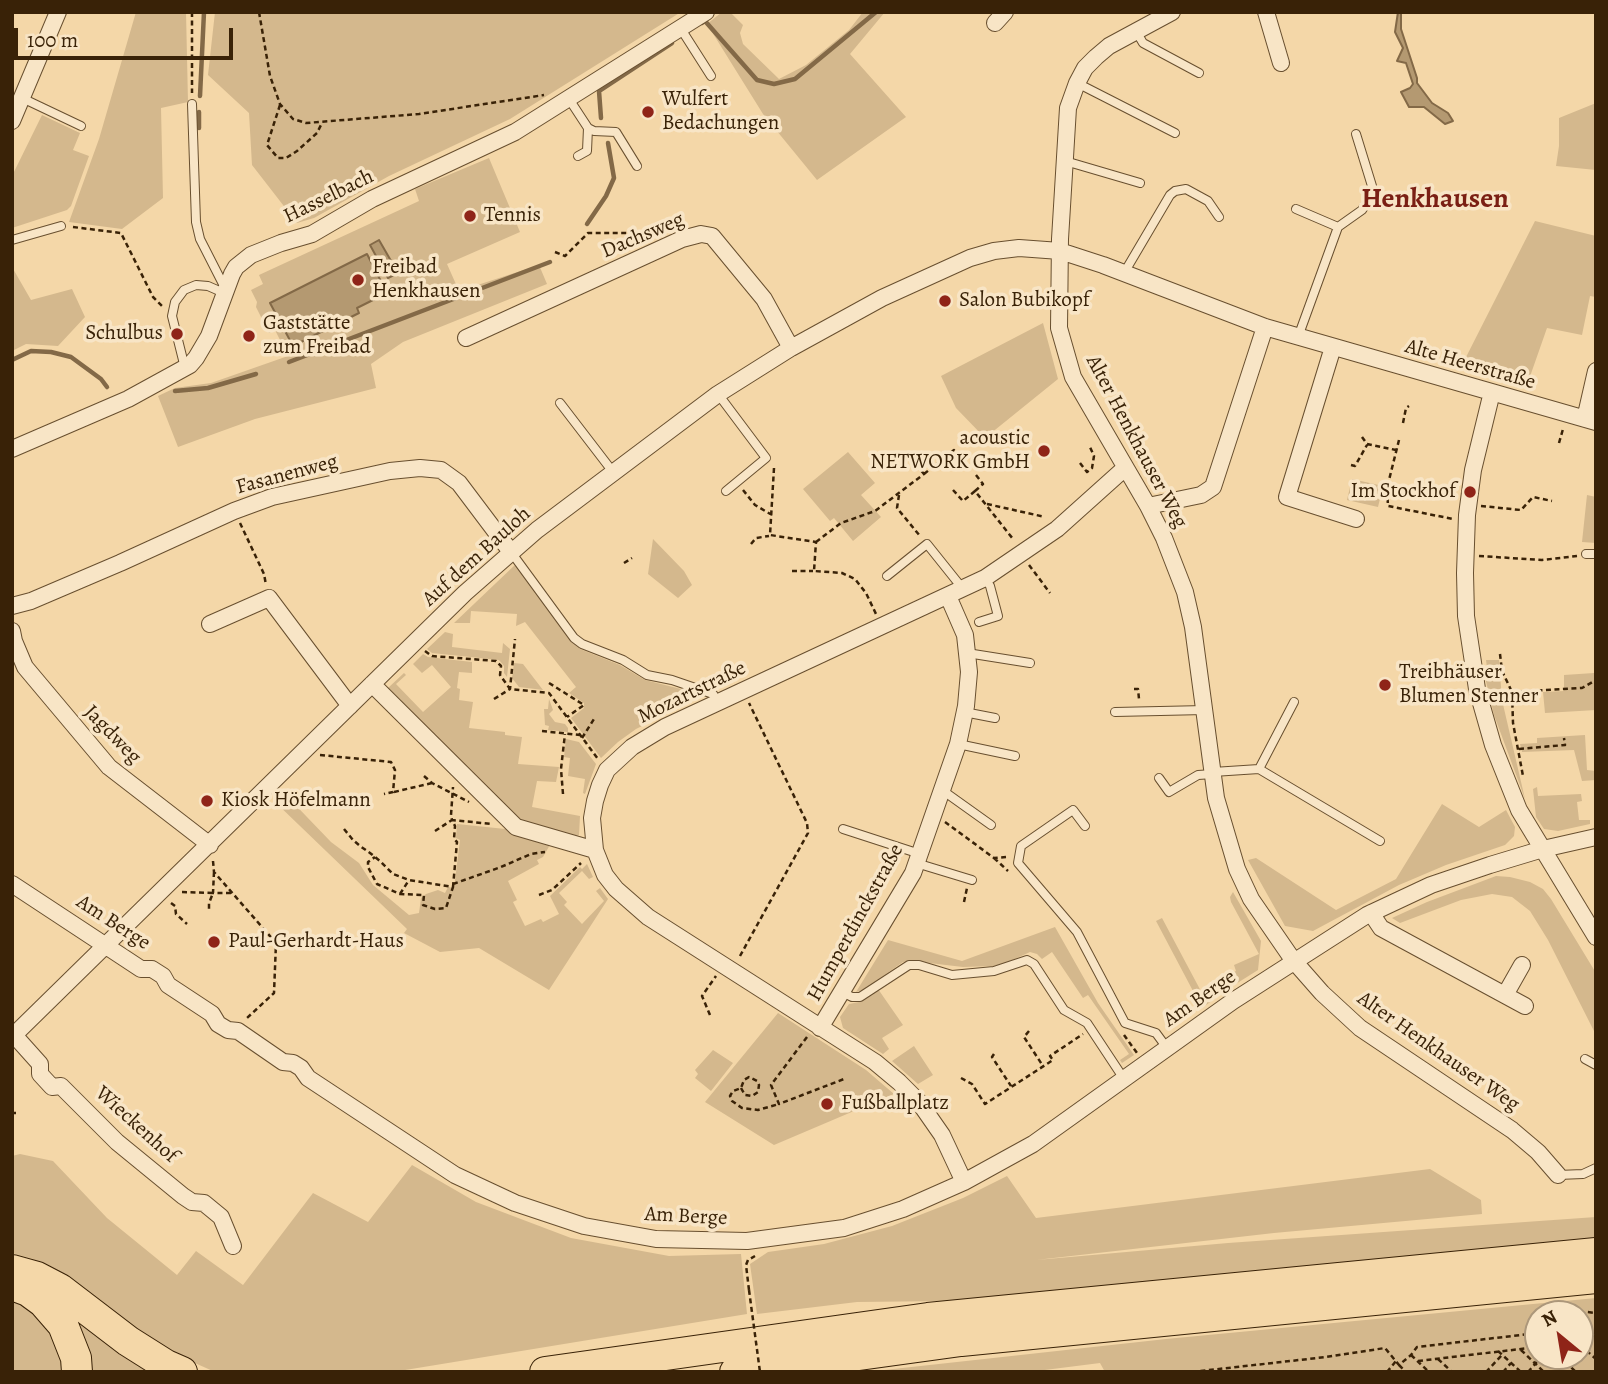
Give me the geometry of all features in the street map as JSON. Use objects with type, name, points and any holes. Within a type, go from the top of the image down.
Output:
[{"type":"highway","points":[[545,1372],[928,1318],[1596,1253]]},
{"type":"highway","points":[[12,1270],[37,1277],[60,1289],[128,1341],[182,1372]]},
{"type":"highway","points":[[735,1372],[961,1341],[1596,1278]]},
{"type":"highway","points":[[12,1285],[28,1291],[63,1325],[76,1358],[77,1372]]},
{"type":"street","points":[[12,121],[58,12]]},
{"type":"street","name":"Hasselbach","points":[[12,449],[128,399],[185,368],[197,358],[209,336],[236,267],[251,255],[312,234],[372,199],[515,132],[706,12]]},
{"type":"street","name":"Alter Henkhauser Weg","points":[[1172,12],[1109,46],[1096,57],[1085,68],[1068,108],[1060,251],[1059,328],[1073,377],[1148,506],[1185,592],[1194,627],[1216,798],[1237,869],[1251,899],[1293,960],[1322,993],[1360,1028],[1512,1130],[1538,1152],[1558,1175]]},
{"type":"street","points":[[1266,12],[1281,63]]},
{"type":"street","name":"Dachsweg","points":[[466,338],[682,239],[701,234],[712,236],[764,299],[791,348]]},
{"type":"street","name":"Auf dem Bauloh","points":[[13,1036],[465,593],[511,552],[612,472],[718,394],[791,348],[882,298],[935,272],[994,251],[1019,248],[1060,251]]},
{"type":"street","name":"Alte Heerstraße","points":[[1060,251],[1265,327],[1590,421]]},
{"type":"street","points":[[1148,506],[1201,495],[1213,487],[1265,327]]},
{"type":"street","points":[[1333,347],[1287,497],[1356,519]]},
{"type":"street","points":[[1590,421],[1596,371]]},
{"type":"street","points":[[1492,392],[1473,470],[1467,513],[1466,616],[1471,655],[1485,720],[1513,797],[1531,832],[1596,937]]},
{"type":"street","name":"Mozartstraße","points":[[607,770],[639,743],[666,727],[985,578],[1065,522],[1125,467]]},
{"type":"street","name":"Fasanenweg","points":[[12,606],[31,601],[120,563],[234,510],[272,497],[390,471],[420,468],[442,470],[459,483],[511,552]]},
{"type":"street","name":"Humperdinckstraße","points":[[818,1026],[842,992],[913,873],[958,744],[969,672],[965,635],[948,596]]},
{"type":"street","points":[[210,624],[269,597],[350,706]]},
{"type":"street","name":"Jagdweg","points":[[12,631],[25,667],[109,767],[207,848]]},
{"type":"street","points":[[372,684],[510,821],[596,853]]},
{"type":"street","points":[[607,770],[600,785],[592,818],[596,853],[606,875],[630,903],[876,1062],[919,1102],[942,1135],[964,1182]]},
{"type":"street","name":"Am Berge","points":[[12,884],[141,969],[152,969],[163,976],[168,985],[212,1014],[218,1024],[228,1030],[238,1031],[283,1062],[302,1068],[308,1078],[455,1175],[515,1203],[584,1226],[656,1239],[747,1241],[844,1228],[903,1209],[964,1182],[1033,1144],[1293,960],[1371,913],[1431,885],[1542,849],[1596,837]]},
{"type":"street","points":[[1371,913],[1381,928],[1525,1006]]},
{"type":"street","points":[[1505,995],[1522,965]]},
{"type":"street","name":"Wieckenhof","points":[[13,1036],[40,1064],[40,1074],[52,1087],[61,1086],[117,1142],[183,1196],[192,1202],[204,1203],[221,1217],[233,1246]]},
{"type":"lane","points":[[681,29],[711,76]]},
{"type":"lane","points":[[1136,31],[1143,43],[1199,73]]},
{"type":"lane","points":[[1077,83],[1175,134]]},
{"type":"lane","points":[[572,97],[588,128],[587,151],[578,156]]},
{"type":"lane","points":[[22,98],[81,126]]},
{"type":"lane","points":[[192,104],[196,222],[200,239],[225,291]]},
{"type":"lane","points":[[588,128],[615,132],[637,166]]},
{"type":"lane","points":[[1298,337],[1338,227],[1362,210],[1371,196],[1372,187],[1356,134]]},
{"type":"lane","points":[[1065,161],[1140,183]]},
{"type":"lane","points":[[1124,273],[1170,195],[1175,191],[1186,189],[1200,196],[1213,205],[1219,217]]},
{"type":"lane","points":[[1296,209],[1338,227]]},
{"type":"lane","points":[[12,240],[61,226]]},
{"type":"lane","points":[[185,368],[172,316],[175,302],[184,290],[196,285],[225,291]]},
{"type":"lane","points":[[718,394],[766,457],[726,491]]},
{"type":"lane","points":[[560,402],[612,472]]},
{"type":"lane","points":[[887,576],[927,544],[963,589]]},
{"type":"lane","points":[[511,552],[574,638],[582,644],[623,660],[647,675],[672,680],[713,694],[718,703]]},
{"type":"lane","points":[[979,622],[998,616],[990,586],[985,578]]},
{"type":"lane","points":[[967,653],[1030,663]]},
{"type":"lane","points":[[1259,769],[1294,702]]},
{"type":"lane","points":[[1115,712],[1205,710]]},
{"type":"lane","points":[[964,712],[995,718]]},
{"type":"lane","points":[[958,744],[1015,755]]},
{"type":"lane","points":[[1159,778],[1169,792],[1198,775],[1259,769],[1380,841]]},
{"type":"lane","points":[[942,790],[991,825]]},
{"type":"lane","points":[[1085,826],[1073,810],[1021,846],[1018,863],[1077,932],[1125,1023],[1156,1033],[1167,1048]]},
{"type":"lane","points":[[843,829],[972,880]]},
{"type":"lane","points":[[842,992],[852,997],[860,997],[909,965],[919,965],[952,975],[994,971],[1027,960],[1034,964],[1065,1010],[1081,1018],[1091,1029],[1124,1079]]},
{"type":"lane","points":[[1586,1059],[1596,1065]]},
{"type":"lane","points":[[1558,1175],[1583,1174],[1596,1168]]},
{"type":"path","points":[[192,12],[192,104]]},
{"type":"path","points":[[259,12],[270,76],[280,104],[293,119],[306,123],[456,109],[565,92],[572,97]]},
{"type":"path","points":[[280,104],[267,145],[278,158],[286,158],[297,151],[317,133],[322,123]]},
{"type":"path","points":[[61,226],[121,233],[153,297],[172,316]]},
{"type":"path","points":[[555,252],[565,256],[588,233],[663,233]]},
{"type":"path","points":[[1403,423],[1406,408],[1409,406]]},
{"type":"path","points":[[1362,437],[1367,444],[1396,450]]},
{"type":"path","points":[[1399,440],[1387,488],[1388,506],[1467,513],[1521,510],[1533,497],[1552,501]]},
{"type":"path","points":[[1080,463],[1087,472],[1092,468],[1094,456],[1089,444]]},
{"type":"path","points":[[1351,465],[1355,466],[1367,444]]},
{"type":"path","points":[[751,544],[756,538],[771,535],[816,542],[841,523],[875,512],[954,450],[958,455]]},
{"type":"path","points":[[902,453],[908,455],[924,474]]},
{"type":"path","points":[[766,457],[775,469],[771,535]]},
{"type":"path","points":[[953,489],[963,501],[983,484],[976,475]]},
{"type":"path","points":[[736,482],[755,505],[772,515]]},
{"type":"path","points":[[975,491],[1050,593]]},
{"type":"path","points":[[899,495],[897,508],[927,544]]},
{"type":"path","points":[[984,503],[1065,522]]},
{"type":"path","points":[[234,510],[264,574],[269,597]]},
{"type":"path","points":[[814,571],[816,542]]},
{"type":"path","points":[[1465,556],[1542,560],[1571,558]]},
{"type":"path","points":[[624,563],[632,558]]},
{"type":"path","points":[[1542,560],[1542,567]]},
{"type":"path","points":[[792,571],[842,573],[855,579],[866,593],[881,627]]},
{"type":"path","points":[[510,690],[515,639]]},
{"type":"path","points":[[413,644],[432,656],[496,662],[501,666],[500,675],[510,690]]},
{"type":"path","points":[[1500,654],[1502,671],[1513,692],[1513,723],[1524,779]]},
{"type":"path","points":[[1513,692],[1582,688],[1596,680]]},
{"type":"path","points":[[567,717],[584,705],[549,683],[549,693],[581,737],[607,770]]},
{"type":"path","points":[[1134,689],[1138,689],[1140,712]]},
{"type":"path","points":[[494,699],[510,690],[549,693]]},
{"type":"path","points":[[740,956],[808,833],[807,822],[744,691]]},
{"type":"path","points":[[1514,715],[1519,715]]},
{"type":"path","points":[[581,737],[594,719]]},
{"type":"path","points":[[542,732],[581,737]]},
{"type":"path","points":[[563,794],[561,769],[565,734]]},
{"type":"path","points":[[1518,750],[1565,745],[1564,738]]},
{"type":"path","points":[[310,745],[320,755],[391,762],[396,770],[393,792]]},
{"type":"path","points":[[424,775],[432,783],[452,794],[510,821]]},
{"type":"path","points":[[384,794],[432,783]]},
{"type":"path","points":[[375,857],[369,862],[372,877],[377,884],[400,894],[424,895],[424,905],[435,909],[446,908],[453,886],[457,842],[454,839],[455,826],[452,820],[453,787]]},
{"type":"path","points":[[933,817],[943,821],[1013,875]]},
{"type":"path","points":[[435,831],[452,820],[510,821]]},
{"type":"path","points":[[344,828],[352,840],[393,874],[410,880],[453,886],[531,854],[550,851]]},
{"type":"path","points":[[207,848],[213,860],[214,872],[209,910]]},
{"type":"path","points":[[539,895],[552,890],[585,859],[596,853]]},
{"type":"path","points":[[994,858],[1004,856],[1018,863]]},
{"type":"path","points":[[214,872],[276,943],[274,993],[245,1020],[238,1031]]},
{"type":"path","points":[[400,894],[410,880]]},
{"type":"path","points":[[161,893],[175,906],[176,914],[187,924]]},
{"type":"path","points":[[184,893],[232,893]]},
{"type":"path","points":[[276,943],[293,942]]},
{"type":"path","points":[[710,1015],[702,996],[723,965]]},
{"type":"path","points":[[779,1104],[771,1085],[818,1026]]},
{"type":"path","points":[[961,1078],[972,1084],[985,1104],[1053,1060],[1050,1056],[1091,1029]]},
{"type":"path","points":[[1029,1031],[1024,1037],[1043,1066]]},
{"type":"path","points":[[1122,1031],[1145,1063]]},
{"type":"path","points":[[994,1054],[992,1057],[1011,1087]]},
{"type":"path","points":[[741,1088],[745,1095],[752,1096],[758,1092],[757,1081],[749,1077],[744,1080],[741,1088],[733,1091],[730,1096],[736,1105],[742,1108],[758,1110],[844,1079]]},
{"type":"path","points":[[760,1372],[746,1265],[748,1260],[762,1251]]},
{"type":"path","points":[[1387,1372],[1411,1355],[1417,1347],[1524,1335]]},
{"type":"path","points":[[1194,1372],[1385,1348],[1406,1372]]},
{"type":"path","points":[[1520,1349],[1524,1353]]},
{"type":"path","points":[[1418,1362],[1524,1349]]},
{"type":"path","points":[[1498,1351],[1521,1372]]},
{"type":"path","points":[[1411,1355],[1429,1372]]},
{"type":"path","points":[[1486,1372],[1502,1355]]},
{"type":"path","points":[[1438,1359],[1452,1372]]},
{"type":"path","points":[[1503,1372],[1511,1363]]},
{"type":"path","points":[[1232,1367],[1237,1372]]},
{"type":"shaded area","points":[[136,12],[186,12],[188,102],[161,108],[163,198],[122,229],[69,222],[99,139]]},
{"type":"shaded area","points":[[215,12],[681,12],[510,119],[389,176],[314,218],[297,223],[252,165],[249,113],[208,75]]},
{"type":"shaded area","points":[[722,12],[730,12],[743,25],[740,33],[743,44],[779,79],[806,65],[849,30],[863,12],[885,12],[850,54],[906,117],[817,180],[763,114],[707,24]]},
{"type":"shaded area","points":[[1398,12],[1401,12],[1401,29],[1417,83],[1432,103],[1448,113],[1453,121],[1445,124],[1424,107],[1409,107],[1401,92],[1413,84],[1406,63],[1397,61],[1403,48],[1395,32]]},
{"type":"shaded area","points":[[1596,103],[1596,170],[1556,166],[1559,118]]},
{"type":"shaded area","points":[[42,115],[80,133],[73,150],[89,156],[71,206],[67,210],[12,228],[12,176]]},
{"type":"shaded area","points":[[489,158],[520,232],[447,264],[459,291],[539,265],[547,284],[403,342],[371,364],[376,388],[255,419],[178,447],[158,396],[175,388],[211,383],[288,356],[275,330],[269,333],[256,307],[257,302],[251,290],[263,284],[259,275],[419,201],[415,189]]},
{"type":"shaded area","points":[[1535,221],[1596,236],[1596,297],[1590,296],[1582,335],[1547,328],[1527,385],[1460,369]]},
{"type":"shaded area","points":[[379,240],[398,273],[388,278],[370,245]]},
{"type":"shaded area","points":[[367,254],[387,293],[357,308],[359,313],[293,346],[270,303]]},
{"type":"shaded area","points":[[12,267],[31,300],[72,289],[85,317],[58,346],[26,344],[12,351]]},
{"type":"shaded area","points":[[1043,323],[1058,379],[985,438],[956,408],[941,376]]},
{"type":"shaded area","points":[[848,452],[875,483],[861,495],[881,517],[853,541],[834,518],[830,521],[803,489]]},
{"type":"shaded area","points":[[1352,479],[1383,486],[1378,507],[1347,500]]},
{"type":"shaded area","points":[[1587,495],[1596,497],[1596,543],[1582,542]]},
{"type":"shaded area","points":[[653,539],[684,571],[692,585],[678,598],[648,574]]},
{"type":"shaded area","points":[[517,563],[580,649],[620,665],[645,680],[705,695],[636,729],[601,758],[571,718],[584,708],[584,703],[569,693],[576,687],[525,622],[516,626],[517,614],[471,611],[470,623],[454,623]]},
{"type":"shaded area","points":[[445,632],[453,634],[452,647],[502,653],[503,643],[510,649],[507,677],[499,660],[432,653],[427,649]]},
{"type":"shaded area","points":[[423,654],[428,657],[472,662],[472,673],[459,672],[457,688],[460,689],[459,700],[473,702],[469,728],[522,737],[518,764],[559,767],[556,782],[537,781],[532,807],[580,816],[579,835],[571,839],[520,824],[390,697],[388,688],[404,673],[406,675],[396,684],[423,712],[451,687],[432,665],[422,673],[413,664]]},
{"type":"shaded area","points":[[1486,660],[1499,660],[1502,700],[1525,799],[1494,715],[1483,669],[1487,668]]},
{"type":"shaded area","points":[[514,663],[523,664],[543,690],[519,687],[512,678]]},
{"type":"shaded area","points":[[1594,673],[1596,710],[1545,713],[1543,692],[1564,691],[1564,675]]},
{"type":"shaded area","points":[[549,699],[553,710],[549,714],[555,722],[565,724],[568,732],[548,730],[549,726],[545,725],[544,709],[548,709]]},
{"type":"shaded area","points":[[1585,735],[1587,770],[1596,771],[1596,780],[1582,781],[1574,750],[1522,752],[1520,744],[1537,743],[1537,738]]},
{"type":"shaded area","points":[[566,739],[579,742],[596,764],[585,794],[585,779],[568,776],[570,758],[564,757]]},
{"type":"shaded area","points":[[1537,787],[1538,796],[1581,794],[1582,801],[1577,802],[1579,820],[1590,820],[1590,824],[1558,831],[1544,829],[1536,817],[1533,789]]},
{"type":"shaded area","points":[[282,791],[331,842],[359,863],[373,885],[409,915],[419,913],[421,898],[426,894],[438,890],[445,893],[448,887],[454,888],[460,840],[456,838],[457,824],[515,830],[551,843],[543,857],[537,860],[539,864],[508,881],[517,900],[513,902],[525,926],[541,919],[543,922],[559,914],[550,896],[580,867],[582,869],[587,864],[593,877],[589,879],[582,871],[559,893],[567,902],[564,905],[582,924],[604,901],[596,891],[600,888],[608,899],[549,990],[479,948],[440,952],[404,933],[407,929],[273,800]]},
{"type":"shaded area","points":[[1442,804],[1479,827],[1506,810],[1515,827],[1514,836],[1505,845],[1446,865],[1399,885],[1313,931],[1285,926],[1248,860],[1256,858],[1336,910],[1396,879]]},
{"type":"shaded area","points":[[1496,876],[1530,882],[1543,889],[1551,899],[1596,973],[1596,1035],[1548,940],[1530,911],[1512,897],[1492,894],[1461,900],[1400,923],[1392,918]]},
{"type":"shaded area","points":[[1233,892],[1261,941],[1258,970],[1231,987],[1226,976],[1236,971],[1234,965],[1259,954],[1231,902]]},
{"type":"shaded area","points":[[1162,918],[1203,995],[1216,989],[1221,994],[1202,1008],[1156,921]]},
{"type":"shaded area","points":[[1055,927],[1098,1003],[1134,1055],[1122,1063],[1120,1060],[1129,1054],[1088,995],[1083,998],[1052,952],[1042,959],[1030,952],[994,966],[963,967],[903,962],[856,992],[888,940],[962,961]]},
{"type":"shaded area","points":[[878,989],[903,1025],[882,1038],[889,1049],[883,1054],[843,1028],[840,1017],[849,1004],[859,1002]]},
{"type":"shaded area","points":[[778,1013],[866,1070],[894,1094],[774,1145],[705,1102]]},
{"type":"shaded area","points":[[914,1046],[933,1075],[918,1084],[892,1061]]},
{"type":"shaded area","points":[[713,1050],[733,1063],[711,1091],[695,1078],[698,1074],[695,1070]]},
{"type":"shaded area","points":[[20,1154],[53,1161],[107,1218],[177,1275],[196,1251],[243,1285],[313,1193],[368,1222],[412,1165],[476,1202],[571,1238],[669,1256],[741,1254],[747,1314],[393,1372],[215,1372],[159,1347],[65,1275],[33,1259],[12,1253],[12,1156]]},
{"type":"shaded area","points":[[1430,1169],[1481,1200],[1482,1214],[1274,1233],[1036,1260],[1228,1243],[1596,1217],[1596,1239],[949,1301],[857,1302],[757,1314],[750,1264],[768,1252],[824,1244],[892,1226],[963,1198],[1007,1176],[1036,1218]]},
{"type":"shaded area","points":[[18,1277],[168,1372],[84,1372]]},
{"type":"shaded area","points":[[12,1297],[45,1318],[67,1372],[12,1372]]},
{"type":"shaded area","points":[[1596,1298],[1596,1372],[1105,1372],[1100,1363],[1029,1372],[866,1372],[1166,1339],[1524,1305],[1524,1370],[1594,1370],[1594,1300],[1575,1300]]},
{"type":"waterway","points":[[200,96],[204,12]]},
{"type":"waterway","name":"Hasselbach","points":[[702,23],[705,21],[757,80],[774,84],[795,79],[876,12]]},
{"type":"waterway","name":"Hasselbach","points":[[601,118],[599,91],[672,43]]},
{"type":"waterway","points":[[199,112],[199,128]]},
{"type":"waterway","name":"Hasselbach","points":[[587,224],[606,196],[614,178],[608,143]]},
{"type":"waterway","name":"Hasselbach","points":[[289,362],[550,262]]},
{"type":"waterway","name":"Hasselbach","points":[[12,360],[31,351],[71,357],[101,379],[107,387]]},
{"type":"waterway","name":"Hasselbach","points":[[175,391],[208,388],[256,374]]},
{"type":"place","name":"Wulfert Bedachungen","points":[[648,112]]},
{"type":"place","name":"Tennis","points":[[470,216]]},
{"type":"place","name":"Freibad Henkhausen","points":[[358,280]]},
{"type":"place","name":"Salon Bubikopf","points":[[945,301]]},
{"type":"place","name":"Schulbus","points":[[177,334]]},
{"type":"place","name":"Gaststätte zum Freibad","points":[[249,336]]},
{"type":"place","name":"acoustic NETWORK GmbH","points":[[1044,451]]},
{"type":"place","name":"Im Stockhof","points":[[1470,492]]},
{"type":"place","name":"Treibhäuser Blumen Stenner","points":[[1385,685]]},
{"type":"place","name":"Kiosk Höfelmann","points":[[207,801]]},
{"type":"place","name":"Paul-Gerhardt-Haus","points":[[214,942]]},
{"type":"place","name":"Fußballplatz","points":[[827,1104]]},
{"type":"district","name":"Henkhausen","points":[[1435,200]]}]
